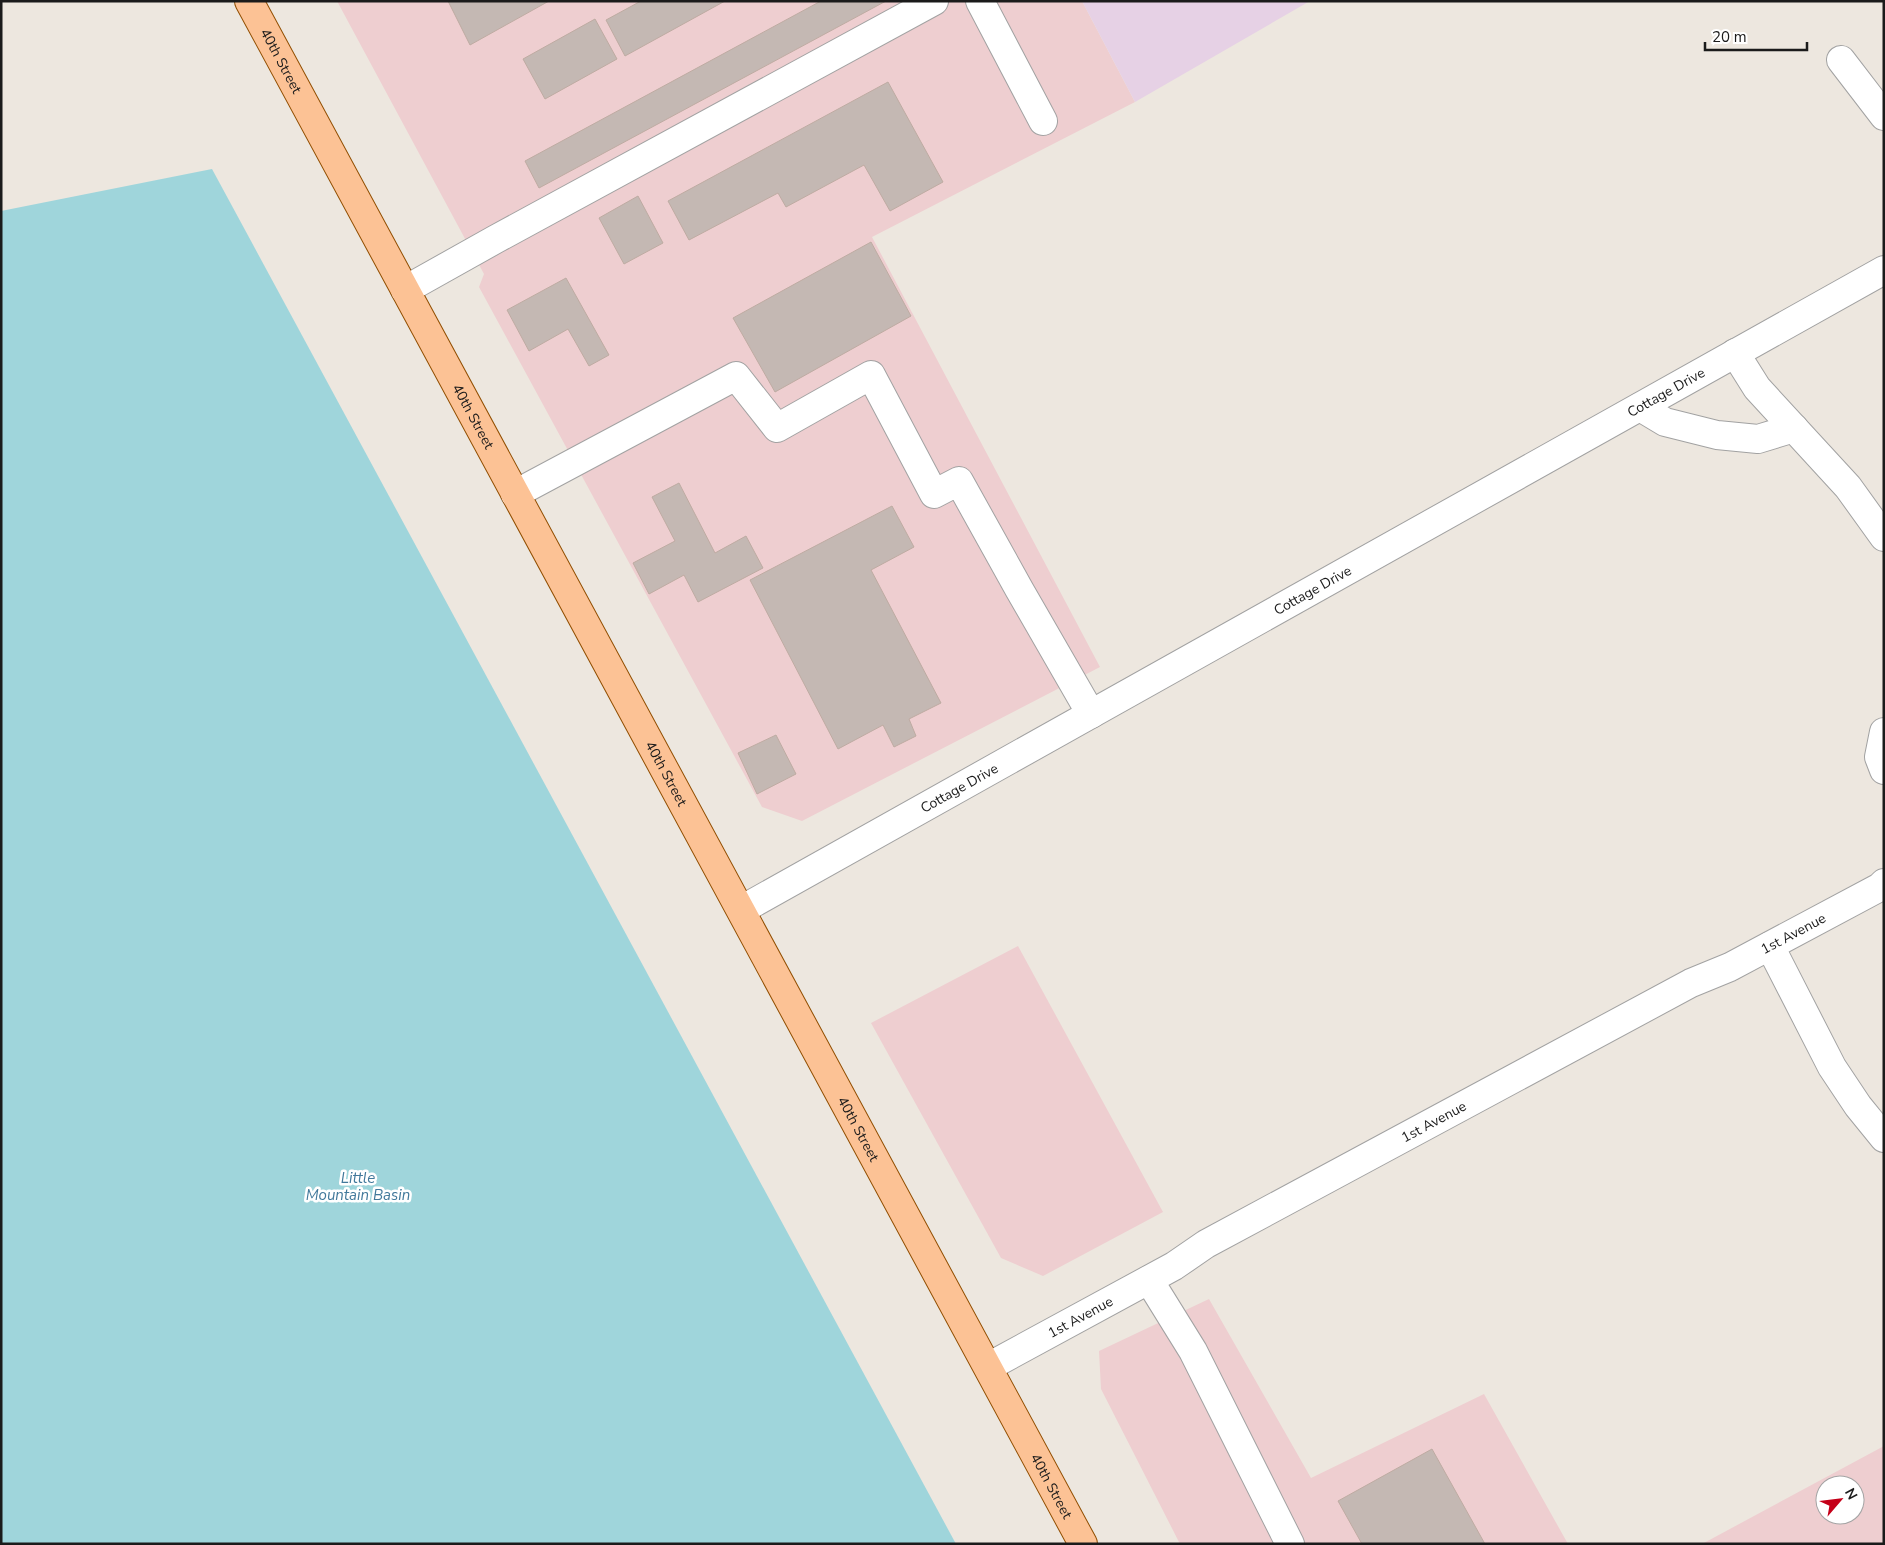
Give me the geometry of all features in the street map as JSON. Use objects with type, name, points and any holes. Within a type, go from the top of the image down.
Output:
[{"type":"main road","name":"40th Street","points":[[255,3],[405,290],[1083,1544]]},
{"type":"street","points":[[405,290],[496,238],[934,1]]},
{"type":"street","points":[[980,1],[1044,121]]},
{"type":"street","points":[[1841,60],[1884,116]]},
{"type":"street","name":"Cottage Drive","points":[[741,910],[1884,270]]},
{"type":"street","points":[[1735,353],[1757,388],[1848,487],[1884,536]]},
{"type":"street","points":[[515,494],[736,376],[777,428],[871,375],[934,494],[960,481],[1019,590],[1091,714]]},
{"type":"street","points":[[1640,407],[1665,422],[1717,435],[1758,439],[1794,428]]},
{"type":"street","points":[[1884,732],[1879,757],[1884,770]]},
{"type":"street","name":"1st Avenue","points":[[988,1368],[1174,1266],[1206,1244],[1691,983],[1730,967],[1880,888],[1884,883]]},
{"type":"street","points":[[1770,946],[1832,1067],[1858,1106],[1884,1138]]},
{"type":"street","points":[[1149,1280],[1193,1351],[1290,1544]]},
{"type":"shaded area","points":[[337,1],[1082,1],[1135,102],[872,237],[1100,667],[802,821],[762,807],[479,287],[484,274]]},
{"type":"shaded area","points":[[1082,1],[1310,1],[1135,102]]},
{"type":"shaded area","points":[[1018,946],[1163,1212],[1043,1276],[1001,1258],[871,1023]]},
{"type":"shaded area","points":[[1209,1299],[1311,1478],[1484,1394],[1568,1544],[1180,1544],[1101,1389],[1099,1351]]},
{"type":"shaded area","points":[[1884,1446],[1884,1544],[1702,1544],[1815,1483],[1815,1525],[1865,1525],[1865,1475],[1830,1475]]},
{"type":"water","name":"Little Mountain Basin","points":[[212,169],[956,1544],[1,1544],[1,211]]},
{"type":"building","points":[[448,1],[549,1],[470,45]]},
{"type":"building","points":[[641,1],[725,1],[625,56],[606,20]]},
{"type":"building","points":[[821,1],[886,1],[539,188],[525,161]]},
{"type":"building","points":[[595,19],[617,59],[545,99],[523,59]]},
{"type":"building","points":[[888,82],[943,182],[890,211],[864,165],[786,207],[778,193],[689,240],[668,201]]},
{"type":"building","points":[[638,196],[663,243],[624,264],[599,218]]},
{"type":"building","points":[[871,242],[911,316],[775,392],[733,318]]},
{"type":"building","points":[[566,278],[609,355],[589,366],[568,329],[529,351],[507,310]]},
{"type":"building","points":[[679,483],[715,553],[746,536],[763,568],[698,602],[684,575],[649,594],[633,563],[675,541],[652,497]]},
{"type":"building","points":[[892,506],[914,547],[871,570],[941,703],[909,719],[916,736],[894,747],[883,725],[838,749],[750,580]]},
{"type":"building","points":[[776,735],[796,774],[757,794],[738,753]]},
{"type":"building","points":[[1432,1449],[1485,1544],[1362,1544],[1338,1501]]}]
